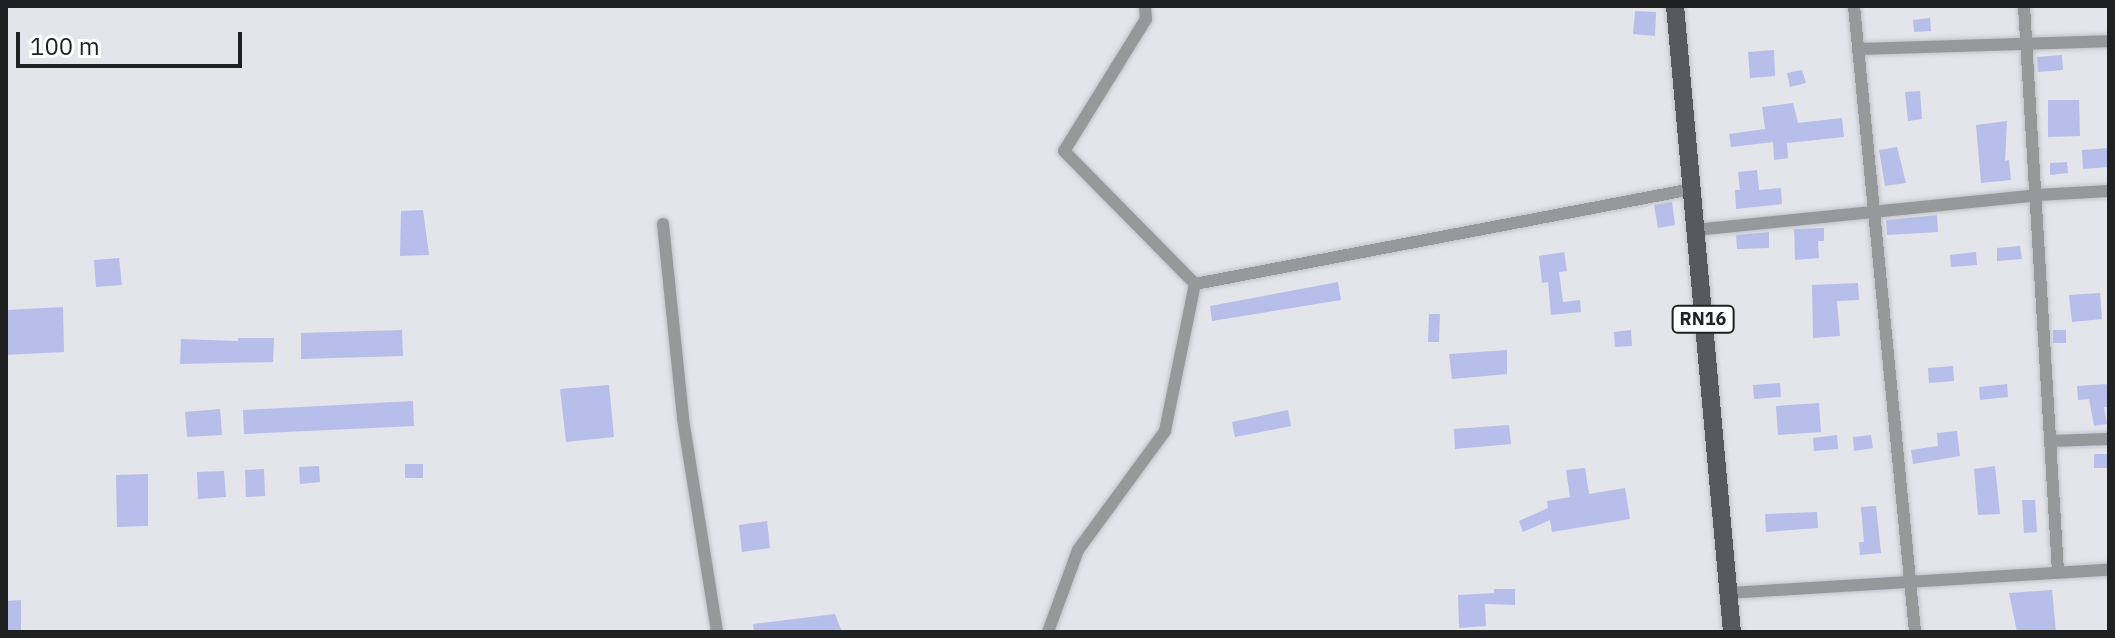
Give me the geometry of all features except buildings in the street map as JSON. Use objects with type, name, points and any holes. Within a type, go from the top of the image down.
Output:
[{"type":"main road","name":"RN16","points":[[1675,6],[1732,632]]},
{"type":"street","points":[[1145,6],[1146,19],[1064,151],[1195,284]]},
{"type":"street","points":[[1854,6],[1915,632]]},
{"type":"street","points":[[2024,6],[2058,572]]},
{"type":"street","points":[[1858,49],[2109,41]]},
{"type":"street","points":[[1195,284],[1692,189]]},
{"type":"street","points":[[1695,230],[2037,195],[2109,191]]},
{"type":"street","points":[[663,224],[683,419],[717,632]]},
{"type":"street","points":[[1048,632],[1078,550],[1165,431],[1195,284]]},
{"type":"street","points":[[2050,441],[2109,439]]},
{"type":"street","points":[[1728,593],[2109,570]]}]
